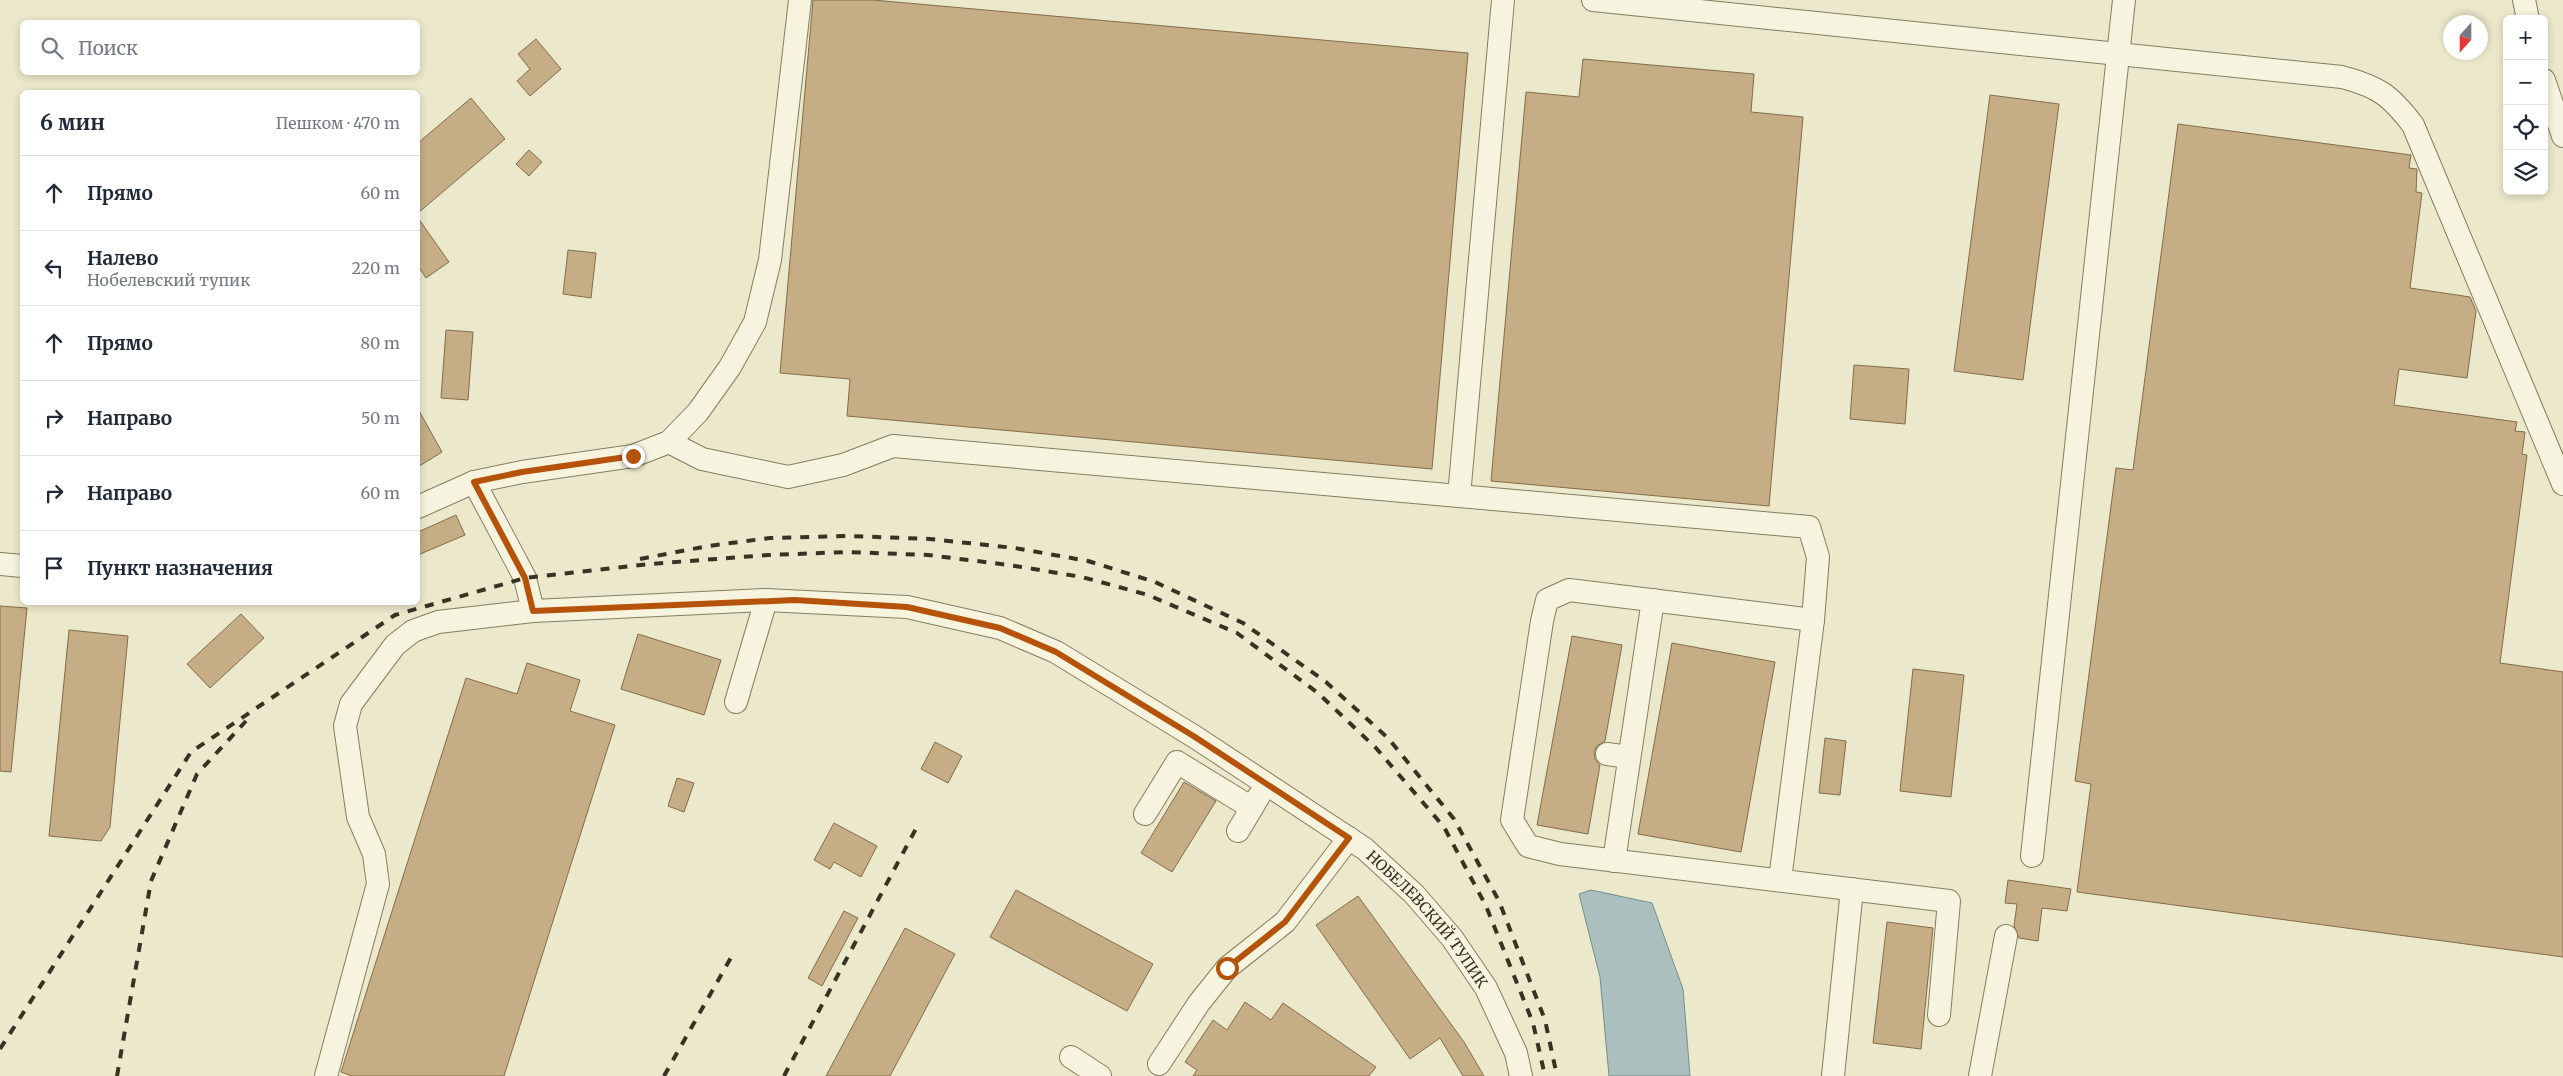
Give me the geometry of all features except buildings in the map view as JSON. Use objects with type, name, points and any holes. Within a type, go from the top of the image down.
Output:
[{"type":"street","points":[[420,506],[474,482],[522,472],[633,456],[669,442],[698,412],[730,368],[755,322],[770,260],[800,0]]},
{"type":"street","points":[[1459,496],[1503,0]]},
{"type":"street","points":[[1593,0],[1666,4],[2342,77],[2371,85],[2396,103],[2413,125],[2563,484]]},
{"type":"street","points":[[2032,856],[2124,0]]},
{"type":"street","points":[[2524,0],[2527,15]]},
{"type":"street","points":[[2548,92],[2563,136]]},
{"type":"street","points":[[669,442],[702,459],[788,477],[843,465],[893,446],[1809,528],[1818,557],[1813,620],[1780,880]]},
{"type":"street","points":[[474,482],[525,578],[533,611]]},
{"type":"street","points":[[0,564],[20,566]]},
{"type":"street","points":[[1813,620],[1569,590],[1548,600],[1538,650],[1512,820],[1528,846],[1560,854],[1949,901],[1939,1015]]},
{"type":"street","points":[[736,702],[766,600]]},
{"type":"street","name":"НОБЕЛЕВСКИЙ ТУПИК","points":[[326,1076],[378,884],[374,854],[358,817],[345,726],[351,704],[395,645],[413,630],[438,622],[533,611],[766,600],[907,607],[1000,628],[1056,652],[1195,737],[1365,848],[1414,894],[1452,938],[1486,988],[1516,1053],[1521,1076]]},
{"type":"street","points":[[1614,861],[1652,600]]},
{"type":"street","points":[[1607,754],[1629,757]]},
{"type":"street","points":[[1145,814],[1177,762],[1252,808]]},
{"type":"street","points":[[1238,831],[1267,784]]},
{"type":"street","points":[[1160,1064],[1199,1004],[1227,968],[1285,922],[1349,838]]},
{"type":"street","points":[[1833,1076],[1852,889]]},
{"type":"street","points":[[1980,1076],[2006,936]]},
{"type":"street","points":[[1072,1057],[1100,1076]]},
{"type":"shaded area","points":[[1591,890],[1652,903],[1683,989],[1690,1076],[1609,1076],[1600,977],[1579,894]]},
{"type":"railway","points":[[640,559],[708,546],[770,538],[850,536],[930,539],[1015,548],[1088,561],[1155,582],[1243,623],[1326,682],[1388,738],[1454,819],[1499,901],[1545,1020],[1557,1076]]},
{"type":"railway","points":[[0,1049],[191,752],[395,615],[525,578],[650,564],[768,555],[848,552],[928,555],[1009,565],[1082,577],[1148,595],[1237,633],[1318,693],[1376,748],[1444,827],[1486,906],[1533,1023],[1545,1076]]},
{"type":"railway","points":[[117,1076],[151,881],[197,774],[246,721]]},
{"type":"railway","points":[[784,1076],[919,823]]},
{"type":"railway","points":[[664,1076],[733,954]]},
{"type":"route","points":[[633,456],[522,472],[474,482],[525,578],[533,611],[766,600],[907,607],[1000,628],[1056,652],[1195,737],[1349,838],[1285,922],[1227,968]]}]
